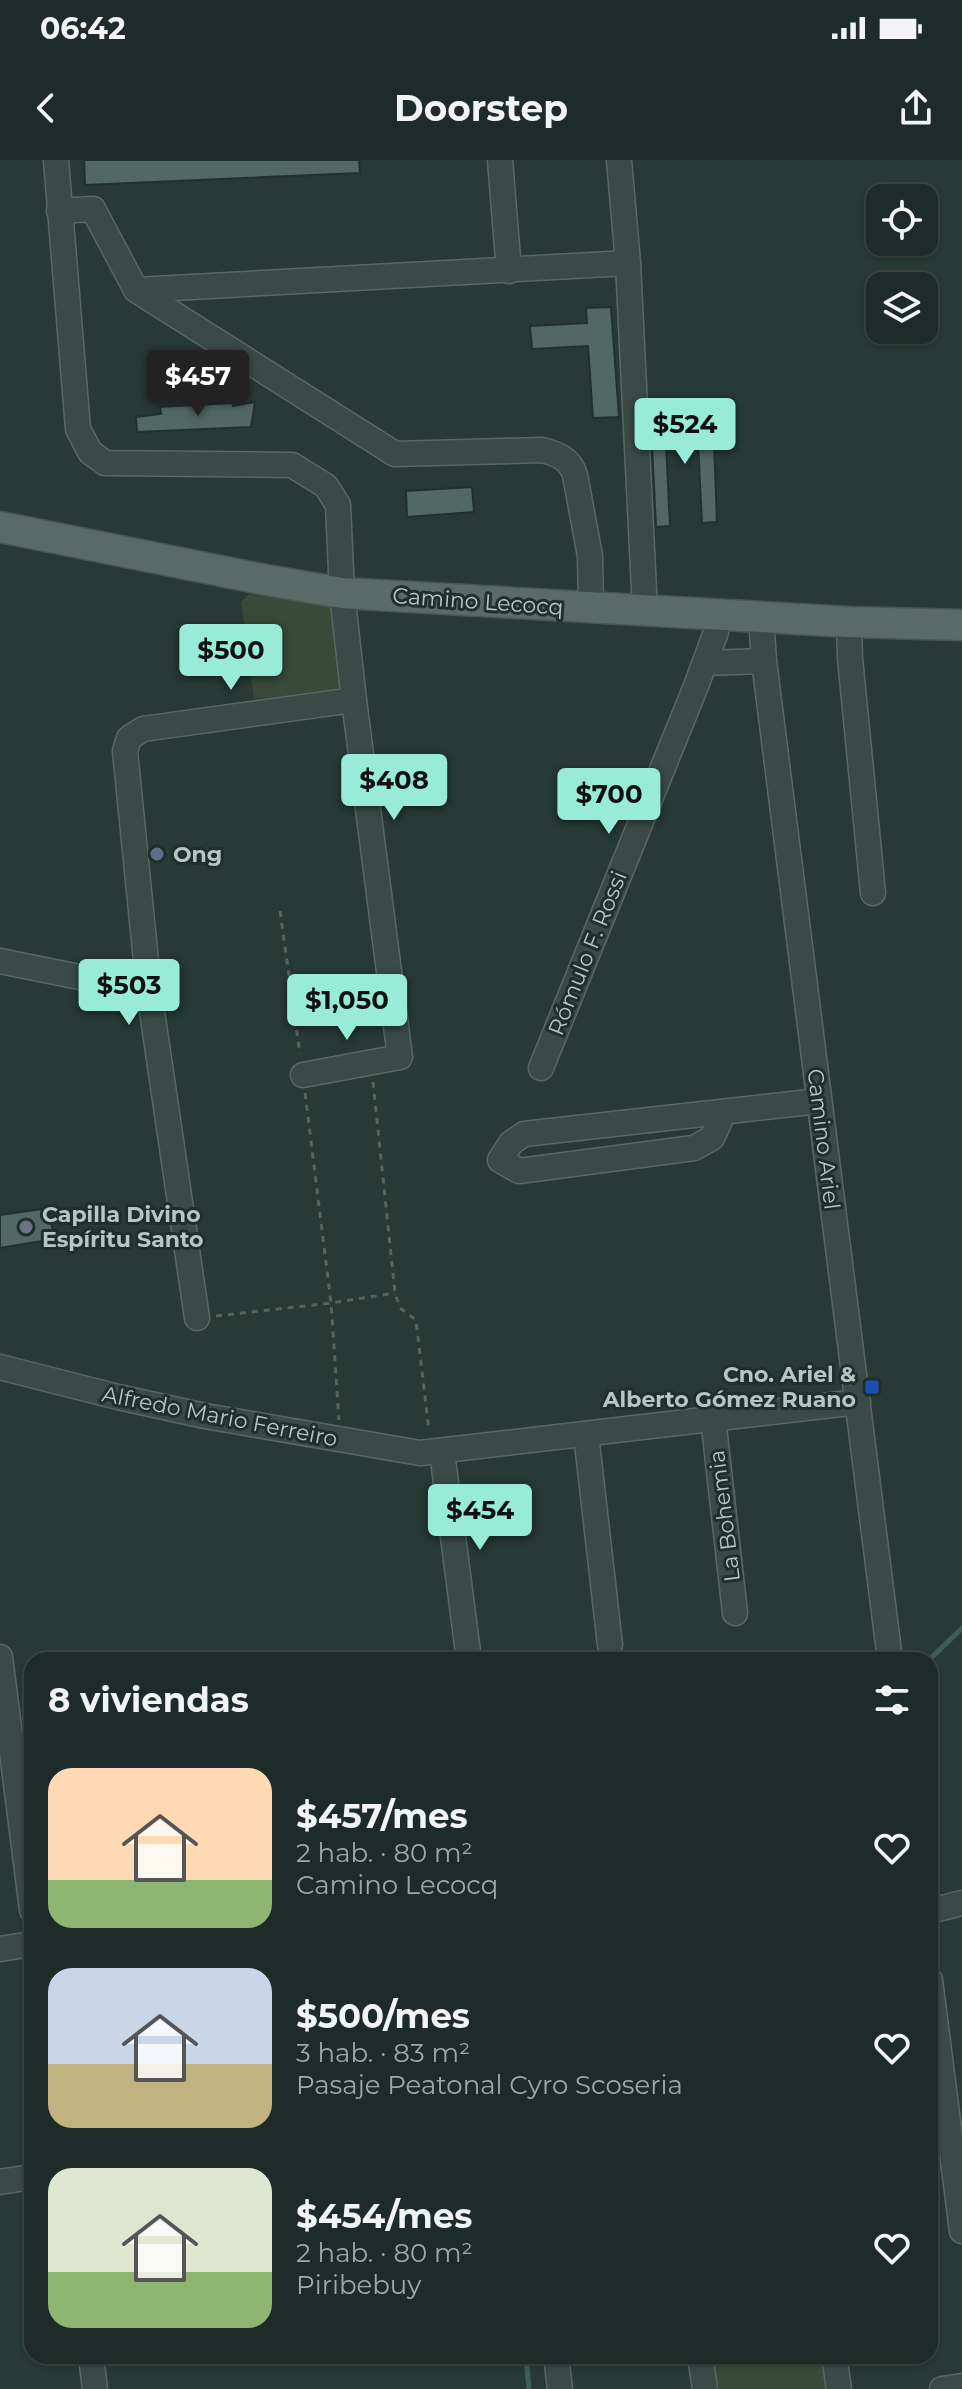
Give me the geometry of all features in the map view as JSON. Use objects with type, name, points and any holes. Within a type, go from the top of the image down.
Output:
[{"type":"main road","name":"Camino Lecocq","points":[[0,527],[342,593],[849,622],[962,625]]},
{"type":"street","points":[[56,160],[78,429],[90,452],[105,463],[292,465],[326,486],[338,505],[342,593],[354,700],[400,1057],[303,1075]]},
{"type":"street","points":[[500,160],[509,271]]},
{"type":"street","points":[[619,160],[628,263],[645,611]]},
{"type":"street","points":[[59,211],[93,209],[136,290],[395,454],[542,450],[557,453],[572,467],[575,475],[590,556],[591,608]]},
{"type":"street","points":[[136,290],[628,263]]},
{"type":"street","name":"Rómulo F. Rossi","points":[[541,1068],[705,663],[716,632],[718,614]]},
{"type":"street","name":"Camino Ariel","points":[[761,617],[764,661],[889,1652]]},
{"type":"street","points":[[849,622],[873,893]]},
{"type":"street","points":[[705,663],[764,661]]},
{"type":"street","points":[[197,1318],[149,991],[125,751],[129,738],[143,729],[354,700]]},
{"type":"street","points":[[0,961],[149,991]]},
{"type":"street","points":[[724,1112],[712,1138],[694,1148],[519,1171],[500,1160],[511,1143],[524,1134],[819,1101]]},
{"type":"street","name":"Alfredo Mario Ferreiro","points":[[0,1367],[205,1416],[420,1453],[858,1402]]},
{"type":"street","name":"La Bohemia","points":[[713,1418],[735,1613]]},
{"type":"street","points":[[586,1434],[610,1645]]},
{"type":"street","points":[[442,1452],[468,1652]]},
{"type":"street","points":[[0,1657],[24,1845]]},
{"type":"street","points":[[0,1854],[24,1853]]},
{"type":"street","points":[[938,1909],[962,1903]]},
{"type":"street","points":[[0,1949],[24,1945]]},
{"type":"street","points":[[938,2054],[955,2124],[962,2231]]},
{"type":"street","points":[[0,2182],[24,2178]]},
{"type":"street","points":[[92,2364],[95,2389]]},
{"type":"street","points":[[557,2364],[560,2389]]},
{"type":"street","points":[[701,2364],[705,2389]]},
{"type":"street","points":[[835,2364],[839,2389]]},
{"type":"street","points":[[942,2389],[962,2386]]},
{"type":"path","points":[[280,911],[331,1303],[341,1439]]},
{"type":"path","points":[[371,1062],[395,1293],[400,1308],[416,1320],[428,1429],[442,1452]]},
{"type":"path","points":[[197,1318],[395,1293]]},
{"type":"green space","points":[[248,595],[332,604],[341,688],[254,699],[241,602]]},
{"type":"green space","points":[[707,2364],[829,2364],[832,2389],[710,2389]]},
{"type":"building","points":[[84,160],[359,160],[360,173],[85,185]]},
{"type":"building","points":[[611,307],[619,417],[593,418],[588,346],[532,349],[530,326],[587,323],[586,308]]},
{"type":"building","points":[[255,402],[251,427],[137,432],[136,417],[161,414],[160,407],[232,403],[233,406]]},
{"type":"building","points":[[718,422],[720,441],[714,442],[717,522],[702,523],[698,443],[666,444],[670,526],[656,527],[651,426]]},
{"type":"building","points":[[472,487],[474,512],[407,517],[406,491]]},
{"type":"building","name":"Capilla Divino Espíritu Santo","points":[[49,1208],[54,1239],[0,1248],[0,1215]]},
{"type":"waterway","points":[[937,1652],[962,1628]]},
{"type":"waterway","points":[[527,2364],[529,2389]]},
{"type":"place","name":"Ong","points":[[157,854]]},
{"type":"place","name":"Capilla Divino Espíritu Santo","points":[[26,1227]]},
{"type":"place","name":"Cno. Ariel & Alberto Gómez Ruano","points":[[872,1387]]}]
